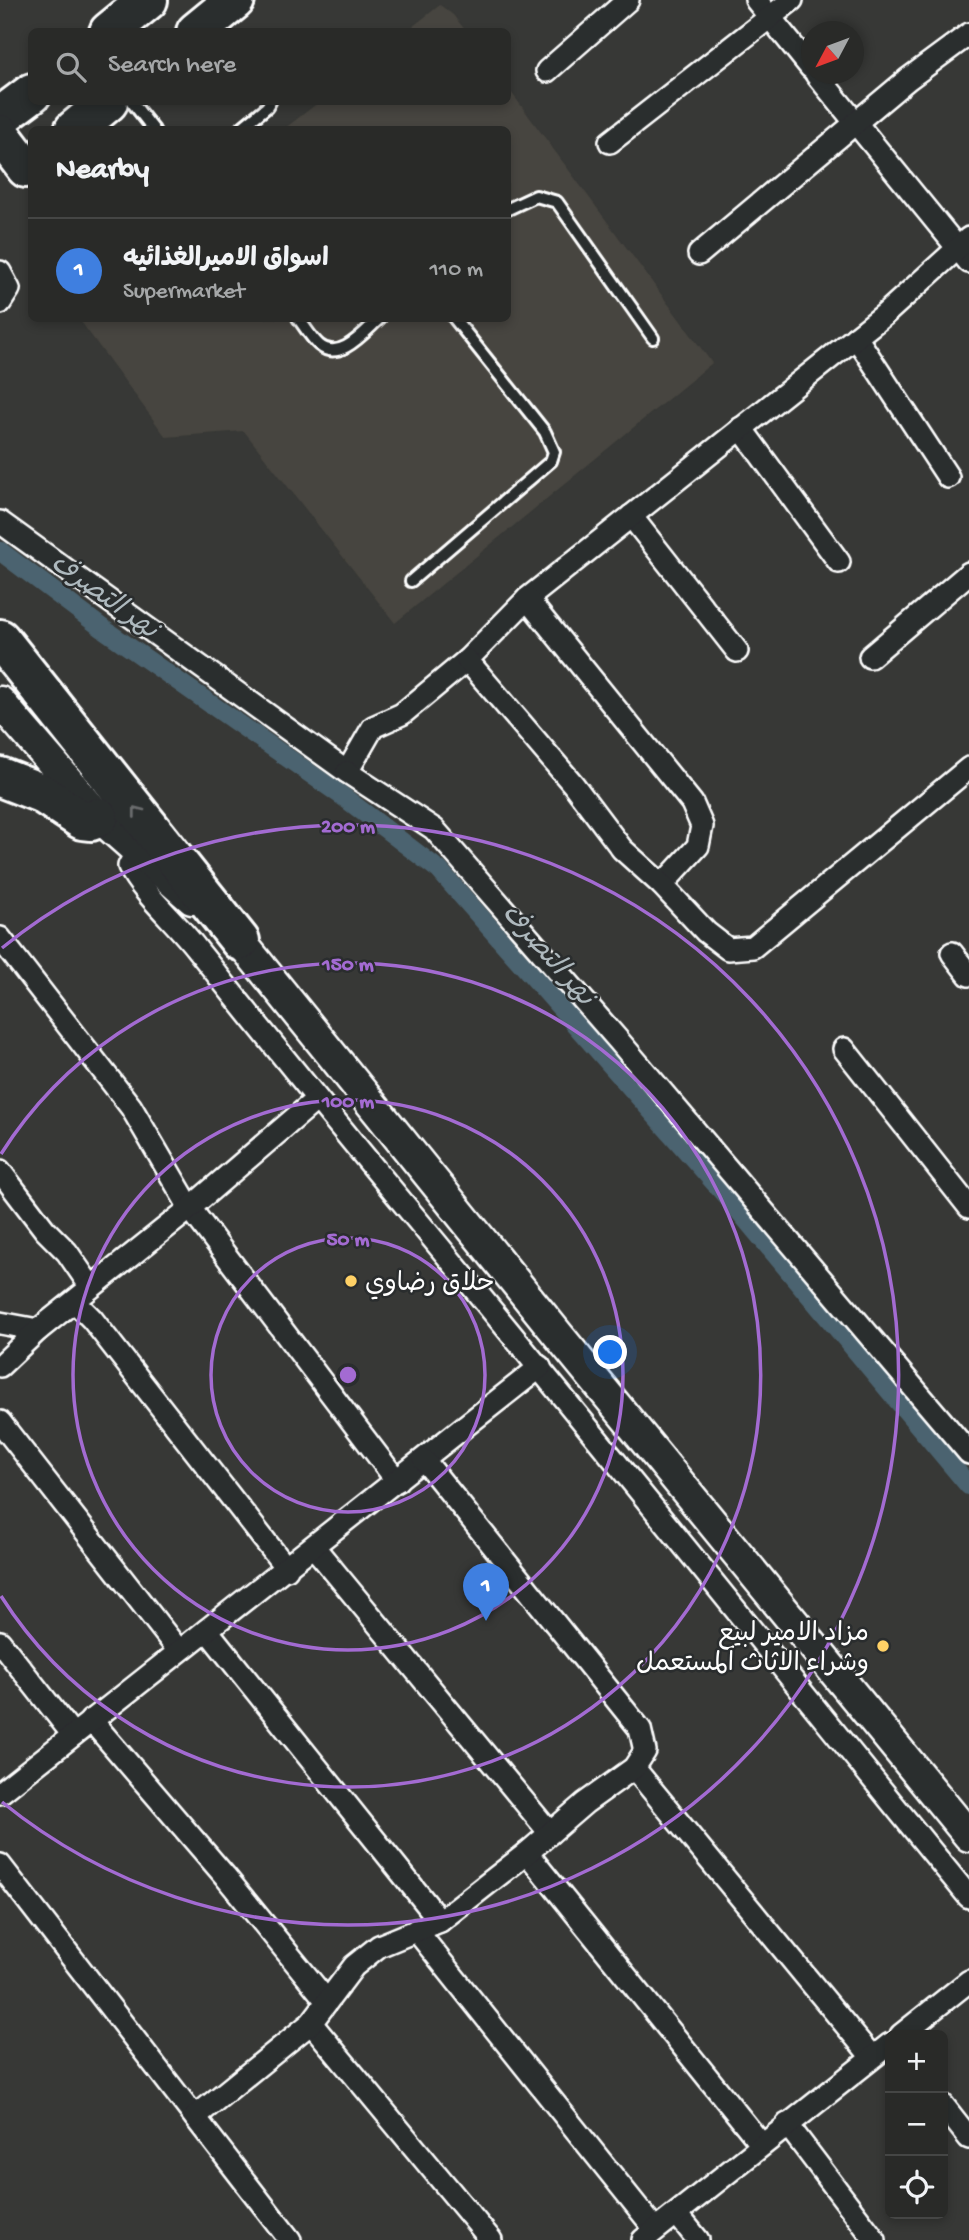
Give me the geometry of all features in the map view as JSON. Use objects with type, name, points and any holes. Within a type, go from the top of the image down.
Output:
[{"type":"highway","points":[[114,28],[148,0]]},
{"type":"highway","points":[[0,117],[28,96]]},
{"type":"highway","points":[[79,126],[104,105]]},
{"type":"highway","points":[[0,134],[19,173]]},
{"type":"highway","points":[[0,639],[240,941]]},
{"type":"highway","points":[[0,777],[41,793],[82,820],[91,821],[99,817]]},
{"type":"street","points":[[547,71],[628,0]]},
{"type":"street","points":[[610,142],[762,8],[792,0]]},
{"type":"street","points":[[762,8],[801,56]]},
{"type":"street","points":[[699,254],[908,79],[969,34]]},
{"type":"street","points":[[346,772],[373,727],[402,714],[467,660],[527,599],[965,249],[825,84]]},
{"type":"street","points":[[0,272],[9,289],[0,303]]},
{"type":"street","points":[[856,337],[948,477]]},
{"type":"street","points":[[741,428],[839,562]]},
{"type":"street","points":[[631,516],[737,651]]},
{"type":"street","points":[[0,522],[346,772],[433,830],[628,1051],[966,1443]]},
{"type":"street","points":[[870,657],[969,573]]},
{"type":"street","points":[[527,599],[692,803],[702,826],[698,846],[663,885]]},
{"type":"street","points":[[467,660],[573,784],[622,849],[663,885],[706,932],[728,950],[753,947],[969,768]]},
{"type":"street","points":[[0,702],[99,817],[240,941],[559,1336],[969,1836]]},
{"type":"street","points":[[136,851],[129,866],[134,877],[181,929],[317,1100],[540,1367],[969,1897]]},
{"type":"street","points":[[0,938],[131,1107],[190,1208],[397,1481]]},
{"type":"street","points":[[952,953],[969,975]]},
{"type":"street","points":[[844,1049],[969,1207]]},
{"type":"street","points":[[0,1366],[38,1330],[190,1208],[317,1100]]},
{"type":"street","points":[[0,1171],[45,1230],[67,1252],[91,1287]]},
{"type":"street","points":[[75,1302],[92,1318],[287,1569]]},
{"type":"street","points":[[0,1323],[38,1330]]},
{"type":"street","points":[[0,1793],[540,1367]]},
{"type":"street","points":[[0,1422],[179,1651]]},
{"type":"street","points":[[195,2118],[311,2023],[354,1966],[379,1947],[440,1922],[585,1803],[634,1768],[645,1751],[640,1729],[424,1461]]},
{"type":"street","points":[[314,1547],[550,1833]]},
{"type":"street","points":[[207,1630],[440,1922]]},
{"type":"street","points":[[0,1642],[73,1735]]},
{"type":"street","points":[[91,1720],[225,1876],[326,2000]]},
{"type":"street","points":[[634,1768],[873,2057]]},
{"type":"street","points":[[527,1853],[762,2144]]},
{"type":"street","points":[[0,1865],[290,2240]]},
{"type":"street","points":[[416,1930],[649,2235],[885,2048]]},
{"type":"street","points":[[907,2030],[969,1981]]},
{"type":"street","points":[[311,2023],[396,2122],[491,2240]]},
{"type":"street","points":[[948,2111],[969,2138]]},
{"type":"street","points":[[787,2124],[875,2240]]},
{"type":"street","points":[[677,2214],[698,2240]]},
{"type":"lane","points":[[134,105],[151,126]]},
{"type":"lane","points":[[244,126],[268,105]]},
{"type":"lane","points":[[511,208],[536,195],[557,202],[653,338]]},
{"type":"lane","points":[[302,322],[320,347],[330,350],[342,350],[375,322]]},
{"type":"lane","points":[[411,581],[551,461],[554,452],[545,432],[457,322]]},
{"type":"shaded area","points":[[440,5],[464,28],[411,28]]},
{"type":"shaded area","points":[[511,92],[712,363],[395,623],[244,431],[166,437],[81,322],[511,322],[511,126],[288,126],[315,105],[511,105]]},
{"type":"waterway","name":"نهر التصرف","points":[[0,551],[102,628],[345,798],[439,870],[728,1198],[969,1486]]},
{"type":"place","name":"حلاق رضاوي","points":[[351,1281]]},
{"type":"place","name":"اسواق الاميرالغذائيه","points":[[486,1621]]},
{"type":"place","name":"مزاد الامير لبيع وشراء الاثاث المستعمل","points":[[883,1646]]}]
